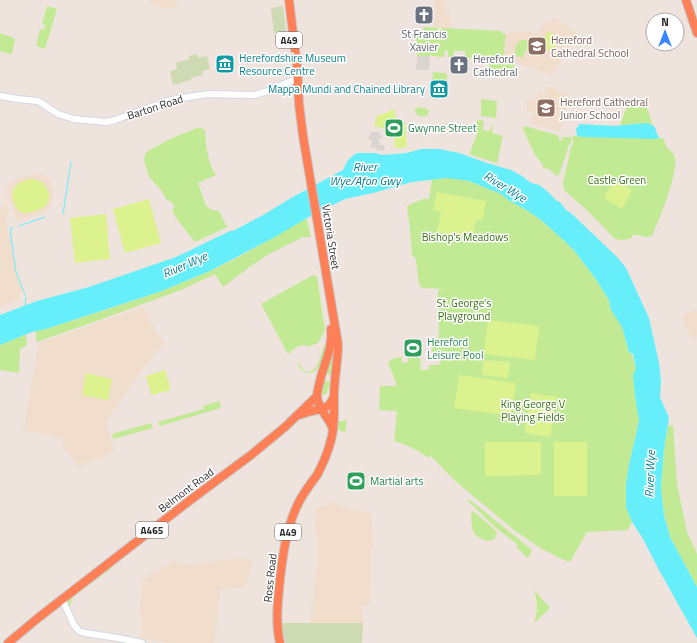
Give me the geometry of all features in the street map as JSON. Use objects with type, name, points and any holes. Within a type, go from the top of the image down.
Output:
[{"type":"highway","name":"Victoria Street","points":[[284,0],[292,62],[296,79]]},
{"type":"highway","name":"Victoria Street","points":[[289,0],[296,79],[294,105],[301,136],[332,321],[338,347],[334,395]]},
{"type":"highway","points":[[686,0],[697,33]]},
{"type":"highway","name":"Victoria Street","points":[[317,396],[320,377],[331,342],[332,321]]},
{"type":"highway","points":[[328,353],[338,347]]},
{"type":"highway","points":[[320,377],[332,379],[335,383]]},
{"type":"highway","name":"A465","points":[[297,416],[325,408],[331,402],[334,395]]},
{"type":"highway","name":"Ross Road","points":[[280,643],[277,623],[278,598],[286,540],[295,511],[318,473],[326,456],[333,434],[334,395]]},
{"type":"highway","points":[[317,396],[320,409],[329,421],[333,430]]},
{"type":"highway","name":"Belmont Road","points":[[8,643],[62,599],[251,455],[285,427],[317,396]]},
{"type":"street","name":"Barton Road","points":[[0,96],[38,101],[58,114],[72,118],[111,121],[167,101],[208,94],[254,95],[268,91],[296,79]]},
{"type":"street","points":[[62,599],[79,631],[142,643]]},
{"type":"shaded area","points":[[150,0],[176,0],[178,7],[165,8],[157,6],[151,3]]},
{"type":"shaded area","points":[[434,0],[445,1],[445,14],[450,14],[451,28],[433,27],[433,22],[435,19]]},
{"type":"shaded area","name":"Hereford Cathedral School","points":[[554,17],[578,34],[551,76],[503,59],[506,34],[509,32],[528,31],[537,34],[546,21],[550,23]]},
{"type":"shaded area","points":[[417,56],[430,56],[429,70],[416,70]]},
{"type":"shaded area","name":"Hereford Cathedral Junior School","points":[[547,86],[569,95],[560,131],[530,123],[533,113],[527,112],[527,99],[534,101],[538,92],[544,94]]},
{"type":"shaded area","points":[[372,132],[380,132],[380,135],[383,135],[382,138],[379,139],[380,145],[384,145],[385,150],[377,151],[376,148],[371,148],[372,140],[368,140]]},
{"type":"shaded area","points":[[36,172],[50,178],[54,195],[48,211],[17,221],[5,188],[18,179],[33,175]]},
{"type":"shaded area","points":[[6,204],[8,209],[6,220],[8,232],[17,278],[22,290],[17,300],[0,307],[0,209]]},
{"type":"shaded area","points":[[143,307],[155,330],[165,343],[143,369],[105,423],[110,435],[114,452],[79,466],[62,446],[64,439],[23,430],[39,343]]},
{"type":"shaded area","points":[[697,310],[697,338],[689,335],[682,315]]},
{"type":"shaded area","points":[[330,501],[344,508],[365,511],[371,514],[372,538],[375,544],[371,549],[371,585],[369,605],[365,605],[363,609],[363,623],[310,623],[318,561],[317,532],[314,531],[316,508],[322,507]]},
{"type":"shaded area","points":[[239,558],[253,560],[246,586],[220,590],[215,643],[168,643],[141,638],[143,621],[140,614],[142,580],[172,561],[195,565]]},
{"type":"green space","points":[[47,6],[57,9],[45,49],[36,46],[40,29],[44,30],[45,27],[45,25],[42,24]]},
{"type":"green space","points":[[283,6],[286,31],[274,33],[271,8]]},
{"type":"green space","points":[[423,27],[502,31],[503,34],[506,34],[503,59],[515,63],[513,69],[504,69],[494,72],[486,77],[478,77],[478,69],[481,69],[482,72],[484,70],[488,70],[489,63],[484,63],[484,61],[479,62],[479,56],[466,58],[465,51],[454,51],[454,57],[448,57],[448,51],[445,50],[444,57],[432,55],[417,56],[416,35],[424,35]]},
{"type":"green space","points":[[548,31],[556,36],[555,39],[557,44],[555,48],[551,49],[550,51],[541,46]]},
{"type":"green space","points":[[0,33],[14,38],[15,40],[12,53],[10,54],[0,51]]},
{"type":"green space","points":[[524,40],[538,45],[536,53],[525,50],[523,58],[517,56],[515,53],[518,43]]},
{"type":"green space","points":[[197,54],[198,58],[207,56],[210,69],[202,71],[203,75],[173,85],[170,71],[177,69],[176,63],[189,59],[189,56]]},
{"type":"green space","points":[[433,72],[445,73],[447,75],[447,81],[444,84],[432,83]]},
{"type":"green space","points":[[481,99],[497,101],[496,118],[481,116]]},
{"type":"green space","points":[[644,101],[653,125],[647,123],[620,125],[628,103],[642,103]]},
{"type":"green space","points":[[419,107],[428,109],[428,115],[417,115],[415,109]]},
{"type":"green space","name":"Gwynne Street","points":[[395,109],[396,124],[405,123],[407,147],[395,148],[394,131],[374,126],[377,116]]},
{"type":"green space","points":[[477,120],[484,121],[483,130],[490,131],[491,126],[493,126],[492,133],[503,136],[497,163],[499,164],[469,154],[477,135]]},
{"type":"green space","points":[[525,126],[557,135],[561,141],[563,137],[571,137],[571,143],[568,146],[558,177],[549,169],[543,168],[543,165],[535,155],[523,129]]},
{"type":"green space","points":[[197,128],[205,130],[209,159],[216,175],[198,183],[206,206],[212,210],[219,211],[227,227],[195,242],[176,218],[172,210],[175,207],[172,202],[167,200],[161,190],[149,177],[144,160],[145,154],[148,151],[172,138]]},
{"type":"green space","name":"Castle Green","points":[[572,136],[663,138],[667,148],[671,151],[675,158],[674,174],[659,220],[652,236],[645,237],[632,235],[632,238],[623,240],[615,239],[588,211],[565,191],[563,183],[573,143]]},
{"type":"green space","name":"King George V Playing Fields","points":[[447,178],[469,181],[501,194],[541,220],[573,249],[595,278],[609,300],[611,310],[622,327],[629,352],[632,355],[636,369],[635,396],[639,421],[626,484],[626,507],[632,522],[628,530],[587,532],[570,562],[542,549],[514,530],[454,480],[431,456],[429,458],[412,448],[394,441],[397,411],[379,410],[380,386],[397,386],[388,362],[394,358],[402,357],[402,363],[408,362],[408,358],[420,358],[421,370],[429,370],[429,365],[440,365],[439,355],[432,355],[432,342],[439,341],[438,290],[443,289],[423,288],[419,284],[416,259],[412,255],[407,206],[423,199],[429,199],[432,179]]},
{"type":"green space","points":[[31,179],[40,181],[44,184],[49,196],[44,207],[26,213],[22,212],[16,207],[13,199],[13,190],[20,183]]},
{"type":"green space","points":[[614,180],[632,190],[622,209],[604,198]]},
{"type":"green space","name":"Bishop's Meadows","points":[[437,192],[486,201],[482,221],[476,220],[472,239],[437,232],[441,212],[433,210]]},
{"type":"green space","points":[[149,199],[161,243],[125,253],[113,209]]},
{"type":"green space","points":[[106,214],[110,259],[75,263],[70,218]]},
{"type":"green space","points":[[306,218],[311,237],[303,237],[271,253],[223,287],[215,274],[181,290],[36,342],[36,331],[129,302],[190,280],[234,259]]},
{"type":"green space","points":[[313,275],[317,276],[325,330],[318,343],[308,347],[306,345],[298,346],[288,354],[261,304]]},
{"type":"green space","points":[[488,320],[539,326],[535,360],[484,354]]},
{"type":"green space","points":[[26,335],[27,345],[20,349],[19,373],[2,370],[0,371],[0,345]]},
{"type":"green space","points":[[324,345],[326,346],[323,358],[317,370],[310,373],[301,369],[297,364],[298,363],[308,372],[316,368]]},
{"type":"green space","points":[[334,349],[332,376],[325,373]]},
{"type":"green space","points":[[484,360],[510,362],[508,378],[482,375]]},
{"type":"green space","points":[[165,370],[171,390],[151,395],[146,376]]},
{"type":"green space","points":[[86,373],[112,379],[108,400],[82,395]]},
{"type":"green space","points":[[459,375],[516,383],[511,416],[454,408]]},
{"type":"green space","points":[[329,381],[330,383],[327,393],[321,395],[324,382]]},
{"type":"green space","points":[[531,393],[557,397],[550,437],[525,433]]},
{"type":"green space","points":[[219,401],[221,408],[160,426],[158,422],[204,409],[203,406]]},
{"type":"green space","points":[[347,420],[345,432],[339,430],[337,421]]},
{"type":"green space","points":[[151,423],[153,428],[113,439],[112,434]]},
{"type":"green space","points":[[668,425],[673,426],[677,484],[687,532],[697,554],[697,587],[670,537],[664,515],[661,488],[664,449]]},
{"type":"green space","points":[[485,442],[541,442],[541,475],[485,476]]},
{"type":"green space","points":[[554,442],[587,442],[587,496],[554,496]]},
{"type":"green space","points":[[469,499],[532,550],[528,558],[516,547],[518,545],[495,527],[468,501]]},
{"type":"green space","points":[[473,511],[495,530],[497,533],[493,540],[483,540],[477,536],[473,530],[471,512]]},
{"type":"green space","points":[[111,566],[112,568],[73,597],[69,608],[66,600]]},
{"type":"green space","points":[[534,590],[550,608],[534,623],[537,606]]},
{"type":"green space","points":[[282,623],[363,623],[362,643],[286,643],[282,630]]},
{"type":"water","points":[[647,123],[654,126],[660,138],[582,137],[577,136],[576,129],[580,124],[614,126]]},
{"type":"water","points":[[421,149],[439,149],[459,153],[511,170],[531,183],[539,185],[558,202],[559,201],[566,210],[617,257],[626,268],[649,318],[659,363],[661,382],[660,397],[669,418],[664,449],[661,488],[664,515],[670,537],[697,587],[697,638],[642,537],[632,522],[626,507],[626,484],[639,421],[633,375],[636,369],[633,354],[629,352],[622,327],[611,310],[609,300],[595,278],[573,249],[541,220],[501,194],[469,181],[447,178],[412,182],[345,199],[314,214],[275,237],[210,271],[159,292],[46,329],[32,332],[0,345],[0,315],[37,301],[89,287],[176,257],[230,231],[233,231],[343,170],[348,160],[355,154],[375,153],[382,155],[407,153]]},
{"type":"waterway","points":[[63,214],[71,162]]},
{"type":"waterway","points":[[19,226],[45,217]]},
{"type":"waterway","points":[[13,228],[10,229],[16,272],[25,295]]},
{"type":"waterway","points":[[25,307],[26,297]]},
{"type":"place","name":"St Francis Xavier","points":[[424,15]]},
{"type":"place","name":"Hereford Cathedral School","points":[[537,46]]},
{"type":"place","name":"Herefordshire Museum Resource Centre","points":[[225,64]]},
{"type":"place","name":"Hereford Cathedral","points":[[459,65]]},
{"type":"place","name":"Mappa Mundi and Chained Library","points":[[439,89]]},
{"type":"place","name":"Hereford Cathedral Junior School","points":[[546,108]]},
{"type":"place","name":"Gwynne Street","points":[[394,128]]},
{"type":"place","name":"Hereford Leisure Pool","points":[[413,348]]},
{"type":"place","name":"Martial arts","points":[[356,481]]},
{"type":"water label","name":"River Wye/Afon Gwy","points":[[365,174]]},
{"type":"water label","name":"River Wye","points":[[505,187]]},
{"type":"water label","name":"River Wye","points":[[185,265]]},
{"type":"water label","name":"River Wye","points":[[650,474]]},
{"type":"park label","name":"St. George's Playground","points":[[464,309]]}]
